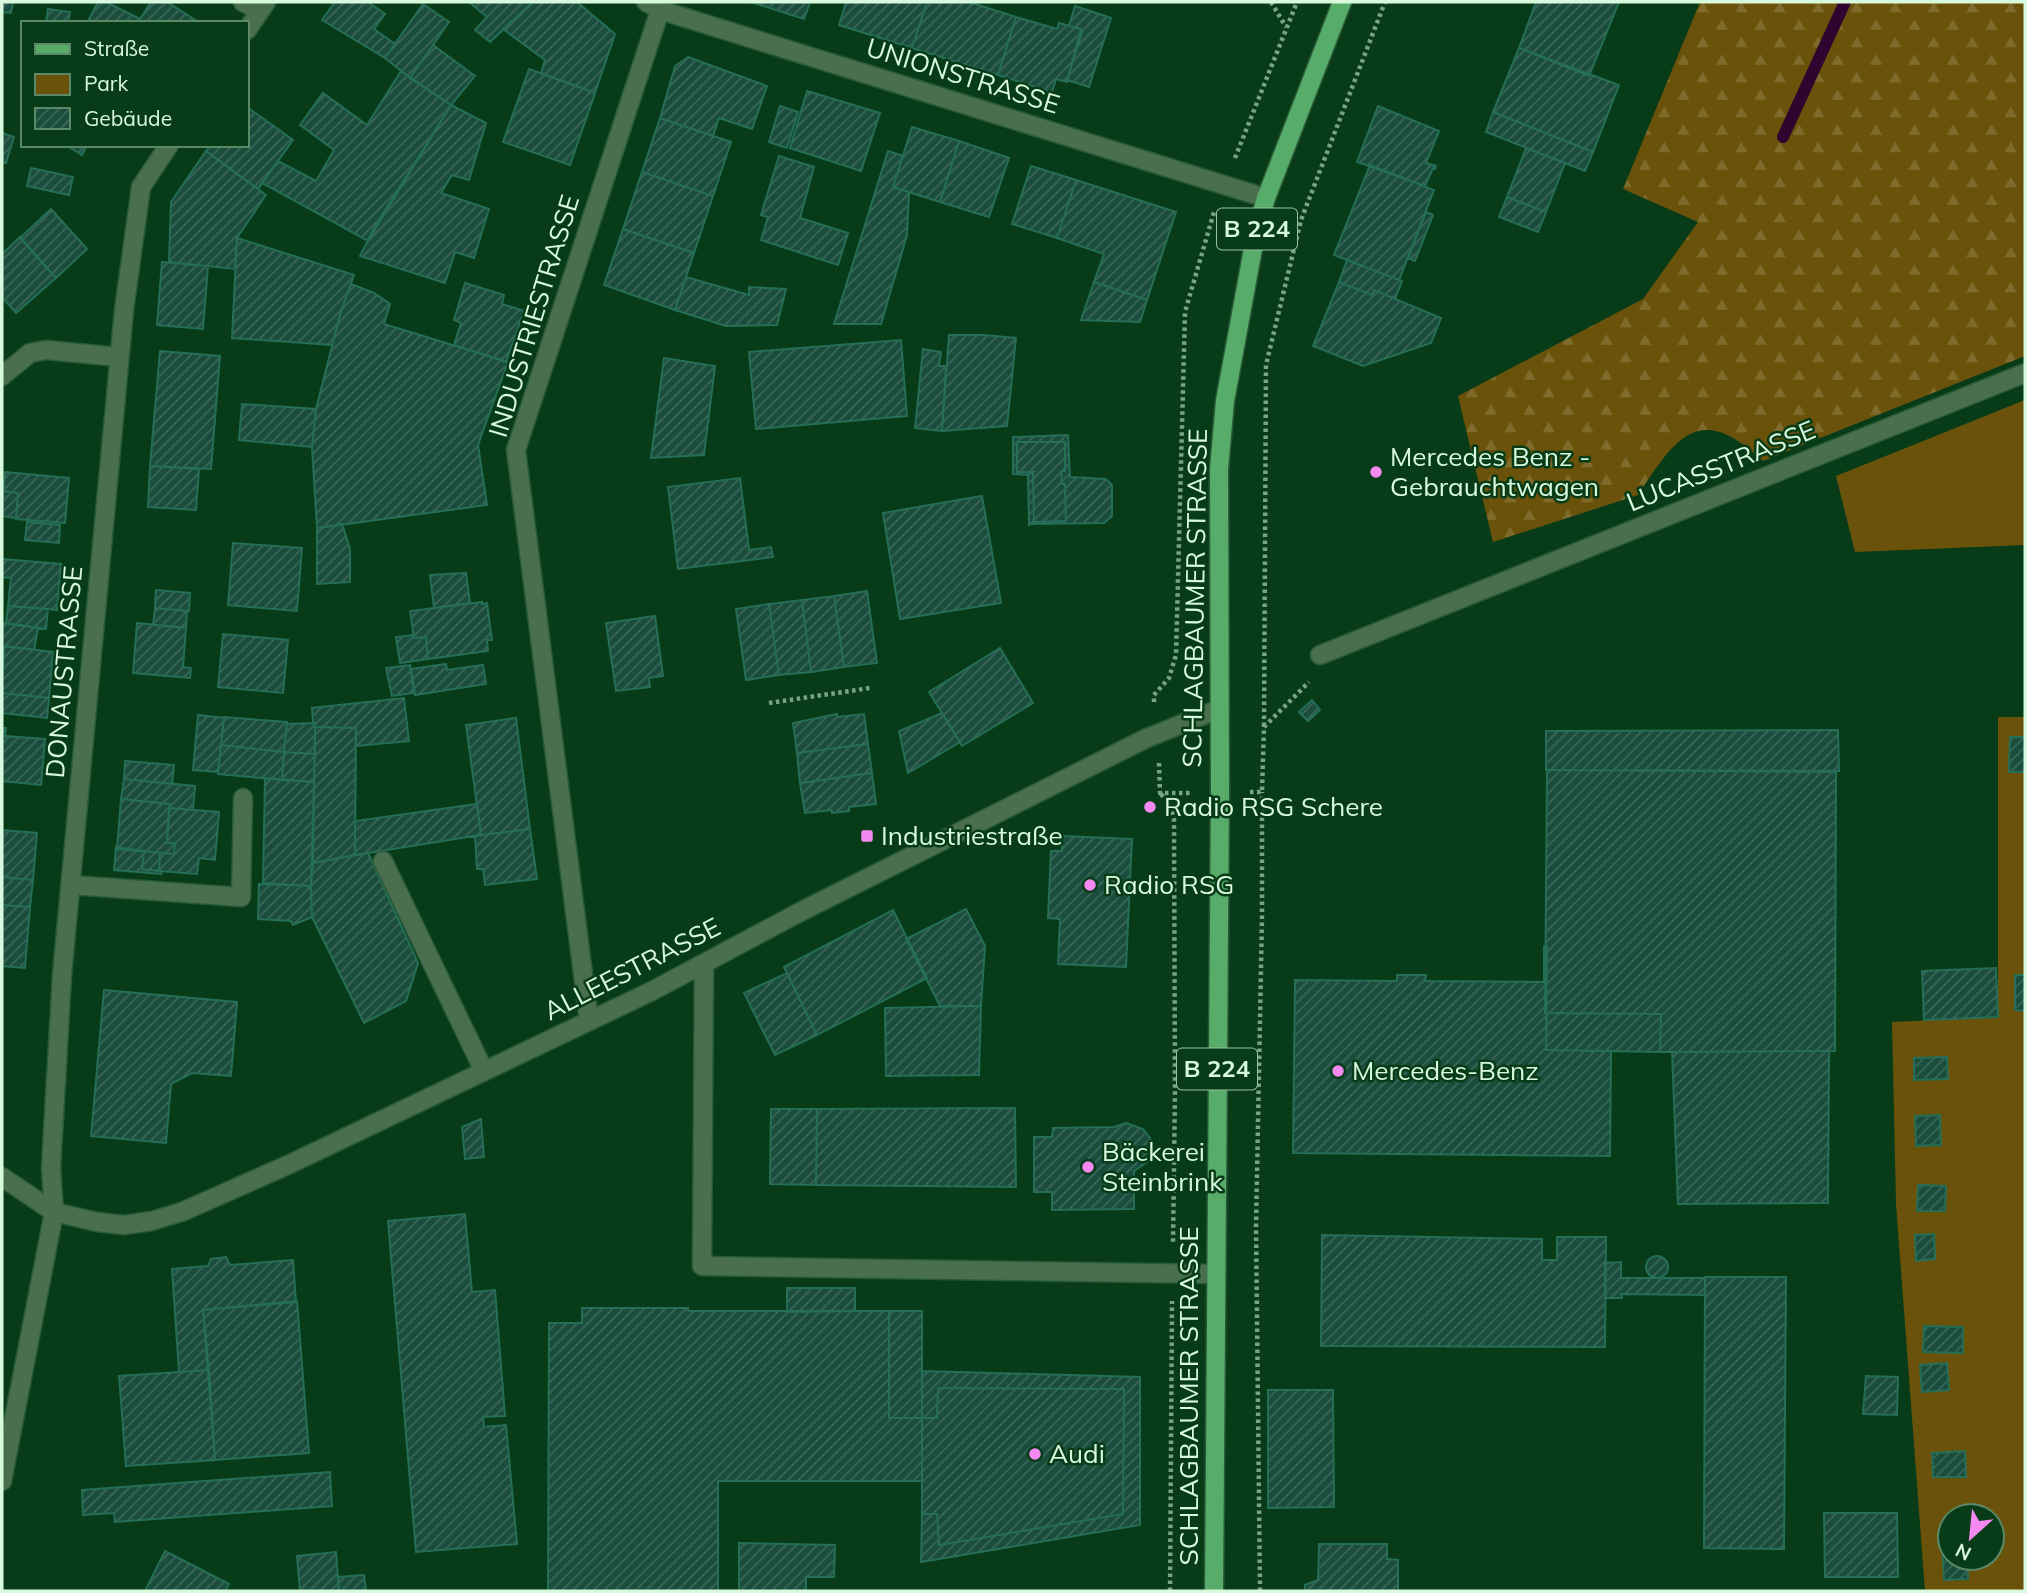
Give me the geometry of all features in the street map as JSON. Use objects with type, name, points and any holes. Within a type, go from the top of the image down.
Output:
[{"type":"main road","name":"SCHLAGBAUMER STRASSE","points":[[1214,1591],[1220,793],[1219,469],[1224,401],[1255,238],[1266,198],[1342,2]]},
{"type":"street","points":[[243,2],[263,7],[248,29]]},
{"type":"street","name":"UNIONSTRASSE","points":[[653,6],[1266,198]]},
{"type":"street","name":"INDUSTRIESTRASSE","points":[[589,1021],[516,450],[653,6]]},
{"type":"street","name":"DONAUSTRASSE","points":[[2,1481],[54,1212],[51,1168],[62,975],[119,357],[141,187],[168,147]]},
{"type":"street","points":[[2,376],[30,353],[46,350],[119,357]]},
{"type":"street","name":"LUCASSTRASSE","points":[[1320,655],[2025,373]]},
{"type":"street","name":"ALLEESTRASSE","points":[[54,1212],[124,1225],[152,1221],[184,1211],[301,1159],[589,1021],[1147,738],[1219,709]]},
{"type":"street","points":[[71,885],[240,897],[243,798]]},
{"type":"street","points":[[383,862],[484,1071]]},
{"type":"street","points":[[704,963],[702,1266],[1216,1274]]},
{"type":"street","points":[[2,1177],[54,1212]]},
{"type":"path","points":[[1271,2],[1287,28]]},
{"type":"path","points":[[1260,1591],[1256,1227],[1262,917],[1266,365],[1301,220],[1385,2]]},
{"type":"path","points":[[1264,727],[1313,678]]},
{"type":"path","points":[[769,704],[870,688]]},
{"type":"path","points":[[1220,793],[1262,792]]},
{"type":"path","points":[[1160,793],[1170,805],[1174,819],[1175,1090],[1170,1591]]},
{"type":"green space","points":[[1700,2],[2025,2],[2025,356],[1763,461],[1741,443],[1722,433],[1706,430],[1692,433],[1678,442],[1665,456],[1638,495],[1493,542],[1458,396],[1643,299],[1698,222],[1623,189]]},
{"type":"green space","points":[[2025,400],[2025,545],[1855,552],[1836,476]]},
{"type":"green space","points":[[1998,717],[2025,717],[2025,1591],[1925,1591],[1896,1204],[1892,1022],[1998,1017]]},
{"type":"building","points":[[2,2],[13,2],[11,13],[2,12]]},
{"type":"building","points":[[98,2],[106,2],[140,19],[151,2],[167,2],[197,21],[92,21],[89,19]]},
{"type":"building","points":[[335,2],[368,2],[385,14],[374,29],[395,44],[385,58],[322,20]]},
{"type":"building","points":[[469,2],[533,2],[490,42],[475,30],[487,17]]},
{"type":"building","points":[[533,2],[577,2],[615,34],[595,93],[541,73],[545,60],[503,29]]},
{"type":"building","points":[[751,2],[810,2],[804,19]]},
{"type":"building","points":[[846,2],[927,2],[912,48],[839,25]]},
{"type":"building","points":[[927,2],[969,2],[1016,17],[998,75],[912,48]]},
{"type":"building","points":[[1536,2],[1619,2],[1589,76],[1519,48]]},
{"type":"building","points":[[423,4],[449,22],[410,78],[385,58]]},
{"type":"building","points":[[1075,6],[1111,18],[1089,87],[1067,80],[1082,32],[1081,29],[1069,26]]},
{"type":"building","points":[[48,9],[70,12],[68,21],[46,21]]},
{"type":"building","points":[[1016,17],[1057,29],[1059,23],[1081,29],[1067,82],[1056,79],[1052,92],[998,75]]},
{"type":"building","points":[[433,45],[475,76],[451,105],[410,78]]},
{"type":"building","points":[[1519,48],[1619,85],[1593,152],[1493,112]]},
{"type":"building","points":[[688,57],[767,86],[752,129],[719,118],[713,136],[660,118],[675,66]]},
{"type":"building","points":[[529,69],[595,93],[570,165],[503,142]]},
{"type":"building","points":[[401,71],[451,105],[368,241],[262,183],[278,161],[316,181],[334,150],[300,125],[323,93],[367,125]]},
{"type":"building","points":[[807,91],[880,113],[861,171],[790,148]]},
{"type":"building","points":[[451,105],[486,123],[469,180],[452,175],[441,193],[489,209],[474,258],[455,252],[445,283],[360,256],[374,228]]},
{"type":"building","points":[[780,106],[798,112],[787,148],[769,142]]},
{"type":"building","points":[[1378,106],[1439,131],[1426,163],[1436,166],[1425,186],[1357,162]]},
{"type":"building","points":[[248,108],[293,140],[258,189],[206,151],[209,147],[248,147]]},
{"type":"building","points":[[1493,112],[1593,152],[1585,171],[1486,132]]},
{"type":"building","points":[[660,118],[731,142],[713,196],[642,172]]},
{"type":"building","points":[[912,127],[959,141],[940,202],[893,187]]},
{"type":"building","points":[[2,133],[14,137],[6,163],[2,162]]},
{"type":"building","points":[[959,141],[1009,158],[989,217],[940,202]]},
{"type":"building","points":[[69,147],[86,147],[82,155]]},
{"type":"building","points":[[1526,148],[1565,163],[1546,212],[1507,197]]},
{"type":"building","points":[[206,151],[266,195],[237,238],[235,269],[169,262],[171,202]]},
{"type":"building","points":[[888,151],[903,156],[893,187],[909,192],[907,235],[881,324],[834,324]]},
{"type":"building","points":[[779,156],[814,167],[800,218],[848,233],[838,265],[761,240],[768,217],[761,215]]},
{"type":"building","points":[[1370,165],[1434,190],[1399,280],[1334,255]]},
{"type":"building","points":[[1031,166],[1076,180],[1057,238],[1012,224]]},
{"type":"building","points":[[31,168],[73,177],[69,195],[27,186]]},
{"type":"building","points":[[642,172],[713,196],[694,253],[623,229]]},
{"type":"building","points":[[1076,180],[1176,212],[1147,300],[1094,282],[1104,254],[1057,238]]},
{"type":"building","points":[[1507,197],[1546,212],[1538,232],[1499,217]]},
{"type":"building","points":[[51,209],[87,249],[56,278],[20,238]]},
{"type":"building","points":[[1426,212],[1433,215],[1415,261],[1408,258]]},
{"type":"building","points":[[623,229],[694,253],[675,310],[604,285]]},
{"type":"building","points":[[20,237],[56,278],[16,313],[2,297],[2,254]]},
{"type":"building","points":[[237,238],[354,275],[332,345],[232,338]]},
{"type":"building","points":[[1347,260],[1402,281],[1395,299],[1374,290],[1372,295],[1339,282]]},
{"type":"building","points":[[162,262],[208,266],[203,329],[157,325]]},
{"type":"building","points":[[686,277],[749,295],[749,287],[786,289],[777,325],[726,326],[675,310]]},
{"type":"building","points":[[1094,282],[1147,300],[1140,322],[1081,320]]},
{"type":"building","points":[[1339,282],[1372,295],[1374,290],[1441,318],[1431,343],[1363,366],[1313,346]]},
{"type":"building","points":[[465,283],[504,295],[502,304],[524,311],[506,362],[454,345],[461,323],[454,320]]},
{"type":"building","points":[[351,284],[374,293],[390,304],[384,324],[508,362],[478,445],[487,505],[317,528],[312,447],[316,409],[341,311]]},
{"type":"building","points":[[949,335],[1016,338],[1007,426],[942,431]]},
{"type":"building","points":[[901,340],[907,416],[756,429],[749,352]]},
{"type":"building","points":[[923,349],[941,352],[939,366],[946,366],[942,431],[915,428]]},
{"type":"building","points":[[160,351],[220,356],[211,469],[150,466]]},
{"type":"building","points":[[664,358],[715,366],[704,455],[651,458]]},
{"type":"building","points":[[242,404],[316,409],[312,447],[239,440]]},
{"type":"building","points":[[1068,435],[1070,477],[1106,479],[1112,485],[1112,516],[1104,523],[1030,524],[1066,521],[1065,484],[1062,484],[1061,471],[1065,471],[1065,442],[1017,442],[1017,472],[1033,472],[1028,475],[1013,474],[1013,437]]},
{"type":"building","points":[[1017,442],[1065,442],[1065,471],[1061,471],[1062,484],[1065,484],[1066,521],[1034,522],[1033,472],[1017,472]]},
{"type":"building","points":[[150,466],[199,469],[196,510],[148,507]]},
{"type":"building","points":[[5,472],[69,478],[65,523],[16,519],[18,493],[3,491]]},
{"type":"building","points":[[1033,472],[1034,522],[1029,525],[1028,475]]},
{"type":"building","points":[[740,478],[749,550],[771,547],[773,557],[678,569],[668,487]]},
{"type":"building","points":[[3,491],[18,493],[16,518],[2,516]]},
{"type":"building","points":[[982,496],[1001,603],[900,619],[883,513]]},
{"type":"building","points":[[27,522],[60,525],[59,543],[25,540]]},
{"type":"building","points":[[342,524],[350,549],[350,582],[317,584],[317,528]]},
{"type":"building","points":[[233,543],[302,548],[297,611],[228,605]]},
{"type":"building","points":[[2,559],[61,564],[57,610],[8,606],[11,578],[2,577]]},
{"type":"building","points":[[466,573],[470,603],[434,608],[430,575]]},
{"type":"building","points":[[156,590],[190,593],[189,611],[155,608]]},
{"type":"building","points":[[867,591],[877,663],[844,667],[834,596]]},
{"type":"building","points":[[834,596],[844,667],[811,672],[802,600]]},
{"type":"building","points":[[802,600],[811,672],[779,675],[769,604]]},
{"type":"building","points":[[487,603],[492,640],[487,640],[488,651],[428,659],[426,637],[414,638],[410,611]]},
{"type":"building","points":[[769,604],[779,675],[746,680],[736,609]]},
{"type":"building","points":[[8,606],[48,609],[46,629],[6,623]]},
{"type":"building","points":[[155,608],[187,611],[186,628],[153,625]]},
{"type":"building","points":[[655,616],[663,676],[649,678],[650,687],[616,691],[606,623]]},
{"type":"building","points":[[2,623],[38,628],[34,650],[2,646]]},
{"type":"building","points":[[137,623],[186,628],[183,667],[191,668],[190,678],[133,673]]},
{"type":"building","points":[[223,634],[288,640],[283,693],[218,687]]},
{"type":"building","points":[[413,635],[414,638],[426,637],[428,659],[400,663],[396,637]]},
{"type":"building","points":[[4,646],[53,652],[49,698],[2,693]]},
{"type":"building","points":[[1000,648],[1033,703],[962,746],[929,692]]},
{"type":"building","points":[[446,664],[447,670],[483,665],[486,684],[415,695],[411,669]]},
{"type":"building","points":[[410,665],[414,693],[392,696],[386,668]]},
{"type":"building","points":[[2,693],[49,698],[47,718],[2,713]]},
{"type":"building","points":[[404,698],[409,741],[356,746],[356,728],[315,727],[313,723],[312,708]]},
{"type":"building","points":[[1312,700],[1320,710],[1308,721],[1299,712]]},
{"type":"building","points":[[942,713],[960,742],[908,773],[899,731]]},
{"type":"building","points":[[837,714],[837,717],[864,714],[868,744],[797,753],[793,723]]},
{"type":"building","points":[[198,715],[224,718],[218,772],[193,770]]},
{"type":"building","points":[[224,717],[287,722],[284,752],[221,745]]},
{"type":"building","points":[[516,718],[530,829],[481,835],[466,725]]},
{"type":"building","points":[[315,723],[315,754],[284,752],[287,724]]},
{"type":"building","points":[[315,727],[356,728],[355,855],[313,863]]},
{"type":"building","points":[[2,728],[6,728],[5,736],[45,739],[41,785],[2,781]]},
{"type":"building","points":[[1838,730],[1839,771],[1546,770],[1546,731]]},
{"type":"building","points":[[2010,737],[2025,737],[2025,772],[2009,772]]},
{"type":"building","points":[[868,744],[872,773],[800,783],[797,753]]},
{"type":"building","points":[[221,745],[284,752],[282,780],[218,774]]},
{"type":"building","points":[[284,752],[315,754],[314,782],[282,780]]},
{"type":"building","points":[[125,761],[174,765],[172,784],[124,779]]},
{"type":"building","points":[[1547,770],[1836,772],[1835,1051],[1660,1052],[1661,1014],[1545,1013]]},
{"type":"building","points":[[872,773],[876,804],[849,807],[849,811],[805,813],[800,783]]},
{"type":"building","points":[[265,778],[314,782],[311,886],[263,883]]},
{"type":"building","points":[[124,779],[195,786],[193,810],[169,808],[170,804],[121,799]]},
{"type":"building","points":[[121,799],[170,804],[167,843],[175,843],[174,854],[117,849]]},
{"type":"building","points":[[477,804],[481,835],[355,855],[355,821]]},
{"type":"building","points":[[169,808],[219,812],[215,860],[199,858],[197,874],[159,871],[160,853],[174,854],[175,843],[167,843]]},
{"type":"building","points":[[530,829],[537,879],[485,885],[483,869],[477,869],[475,836]]},
{"type":"building","points":[[2,830],[37,833],[33,880],[2,877]]},
{"type":"building","name":"Radio RSG","points":[[1062,836],[1132,839],[1126,967],[1058,964],[1060,919],[1048,918],[1051,851],[1062,851]]},
{"type":"building","points":[[116,847],[144,851],[142,869],[162,871],[161,874],[114,870]]},
{"type":"building","points":[[144,851],[160,853],[159,871],[142,869]]},
{"type":"building","points":[[368,853],[418,963],[406,1001],[364,1023],[312,917],[311,886],[313,863]]},
{"type":"building","points":[[2,877],[33,880],[30,907],[2,905]]},
{"type":"building","points":[[259,884],[311,886],[312,917],[293,925],[291,921],[258,919]]},
{"type":"building","points":[[2,905],[30,907],[25,968],[2,966]]},
{"type":"building","points":[[966,909],[985,946],[981,1006],[940,1006],[906,939]]},
{"type":"building","points":[[893,910],[927,978],[817,1035],[784,967]]},
{"type":"building","points":[[1544,946],[1547,946],[1546,1050],[1611,1051],[1610,1156],[1293,1153],[1295,980],[1397,981],[1397,975],[1426,975],[1425,981],[1544,982]]},
{"type":"building","points":[[1996,968],[1998,1017],[1924,1020],[1922,971]]},
{"type":"building","points":[[787,973],[817,1035],[775,1055],[744,993]]},
{"type":"building","points":[[2015,975],[2025,975],[2025,1011],[2015,1010]]},
{"type":"building","points":[[104,990],[237,1002],[231,1076],[192,1073],[171,1084],[166,1143],[91,1136]]},
{"type":"building","points":[[981,1006],[979,1075],[886,1076],[885,1008]]},
{"type":"building","points":[[1547,1013],[1661,1014],[1660,1052],[1546,1050]]},
{"type":"building","points":[[1829,1051],[1828,1203],[1678,1204],[1672,1052]]},
{"type":"building","points":[[1947,1057],[1948,1079],[1914,1080],[1914,1058]]},
{"type":"building","points":[[1015,1108],[1016,1187],[816,1185],[817,1109]]},
{"type":"building","points":[[771,1109],[817,1109],[816,1185],[770,1184]]},
{"type":"building","points":[[1940,1115],[1941,1145],[1916,1146],[1915,1116]]},
{"type":"building","points":[[481,1119],[484,1157],[465,1159],[462,1127]]},
{"type":"building","name":"Bäckerei Steinbrink","points":[[1126,1123],[1143,1129],[1150,1138],[1152,1147],[1147,1162],[1134,1171],[1134,1209],[1052,1210],[1052,1192],[1034,1192],[1034,1137],[1052,1137],[1053,1128],[1114,1127]]},
{"type":"building","points":[[1918,1185],[1946,1186],[1945,1211],[1917,1211]]},
{"type":"building","points":[[465,1214],[472,1292],[495,1290],[505,1416],[483,1417],[484,1427],[506,1425],[517,1544],[416,1552],[388,1221]]},
{"type":"building","points":[[1934,1234],[1935,1259],[1916,1261],[1915,1235]]},
{"type":"building","points":[[1322,1235],[1542,1239],[1542,1260],[1557,1260],[1557,1237],[1606,1237],[1605,1347],[1321,1346]]},
{"type":"building","points":[[1657,1256],[1665,1259],[1668,1267],[1665,1275],[1657,1278],[1649,1275],[1646,1267],[1649,1259]]},
{"type":"building","points":[[226,1257],[230,1265],[293,1260],[296,1302],[203,1310],[209,1370],[179,1372],[172,1269],[208,1266],[211,1259]]},
{"type":"building","points":[[1621,1262],[1621,1278],[1705,1278],[1705,1295],[1621,1294],[1622,1298],[1605,1298],[1605,1263]]},
{"type":"building","points":[[1705,1277],[1786,1277],[1784,1549],[1704,1548]]},
{"type":"building","points":[[787,1288],[855,1288],[855,1311],[787,1312]]},
{"type":"building","points":[[297,1301],[309,1453],[215,1460],[203,1310]]},
{"type":"building","points":[[582,1308],[889,1311],[889,1418],[922,1418],[922,1481],[718,1481],[718,1591],[548,1591],[549,1323],[582,1323]]},
{"type":"building","points":[[889,1311],[922,1311],[922,1418],[889,1418]]},
{"type":"building","points":[[1924,1326],[1963,1327],[1963,1353],[1923,1352]]},
{"type":"building","points":[[1947,1363],[1949,1390],[1922,1392],[1920,1365]]},
{"type":"building","points":[[209,1370],[215,1460],[126,1466],[119,1376]]},
{"type":"building","points":[[922,1371],[1140,1377],[1140,1525],[921,1562],[922,1514],[937,1514],[939,1545],[1123,1514],[1124,1389],[938,1388],[937,1418],[922,1418]]},
{"type":"building","points":[[1866,1376],[1898,1377],[1897,1415],[1863,1414]]},
{"type":"building","points":[[938,1388],[1124,1389],[1123,1514],[939,1545],[937,1514],[922,1514],[922,1418],[937,1418]]},
{"type":"building","points":[[1268,1390],[1333,1390],[1334,1507],[1268,1508]]},
{"type":"building","points":[[1965,1451],[1966,1477],[1933,1477],[1932,1453]]},
{"type":"building","points":[[330,1472],[332,1506],[115,1522],[114,1513],[83,1515],[82,1490]]},
{"type":"building","points":[[1824,1513],[1897,1513],[1898,1577],[1825,1577]]},
{"type":"building","points":[[739,1543],[835,1545],[834,1577],[806,1577],[806,1591],[739,1591]]},
{"type":"building","points":[[1319,1544],[1387,1544],[1387,1559],[1398,1560],[1398,1591],[1305,1591],[1305,1585],[1318,1580]]},
{"type":"building","points":[[165,1551],[229,1584],[225,1591],[145,1591]]},
{"type":"building","points":[[336,1552],[339,1591],[300,1591],[297,1556]]},
{"type":"building","points":[[1944,1572],[1968,1572],[1968,1579],[1944,1580]]},
{"type":"building","points":[[364,1575],[366,1591],[339,1591],[338,1577]]},
{"type":"waterway","points":[[1783,137],[1845,2]]},
{"type":"place","name":"Mercedes Benz - Gebrauchtwagen","points":[[1376,472]]},
{"type":"place","name":"Radio RSG Schere","points":[[1150,807]]},
{"type":"place","name":"Industriestraße","points":[[867,836]]},
{"type":"place","name":"Radio RSG","points":[[1090,885]]},
{"type":"place","name":"Mercedes-Benz","points":[[1338,1071]]},
{"type":"place","name":"Bäckerei Steinbrink","points":[[1088,1167]]},
{"type":"place","name":"Audi","points":[[1035,1454]]}]
